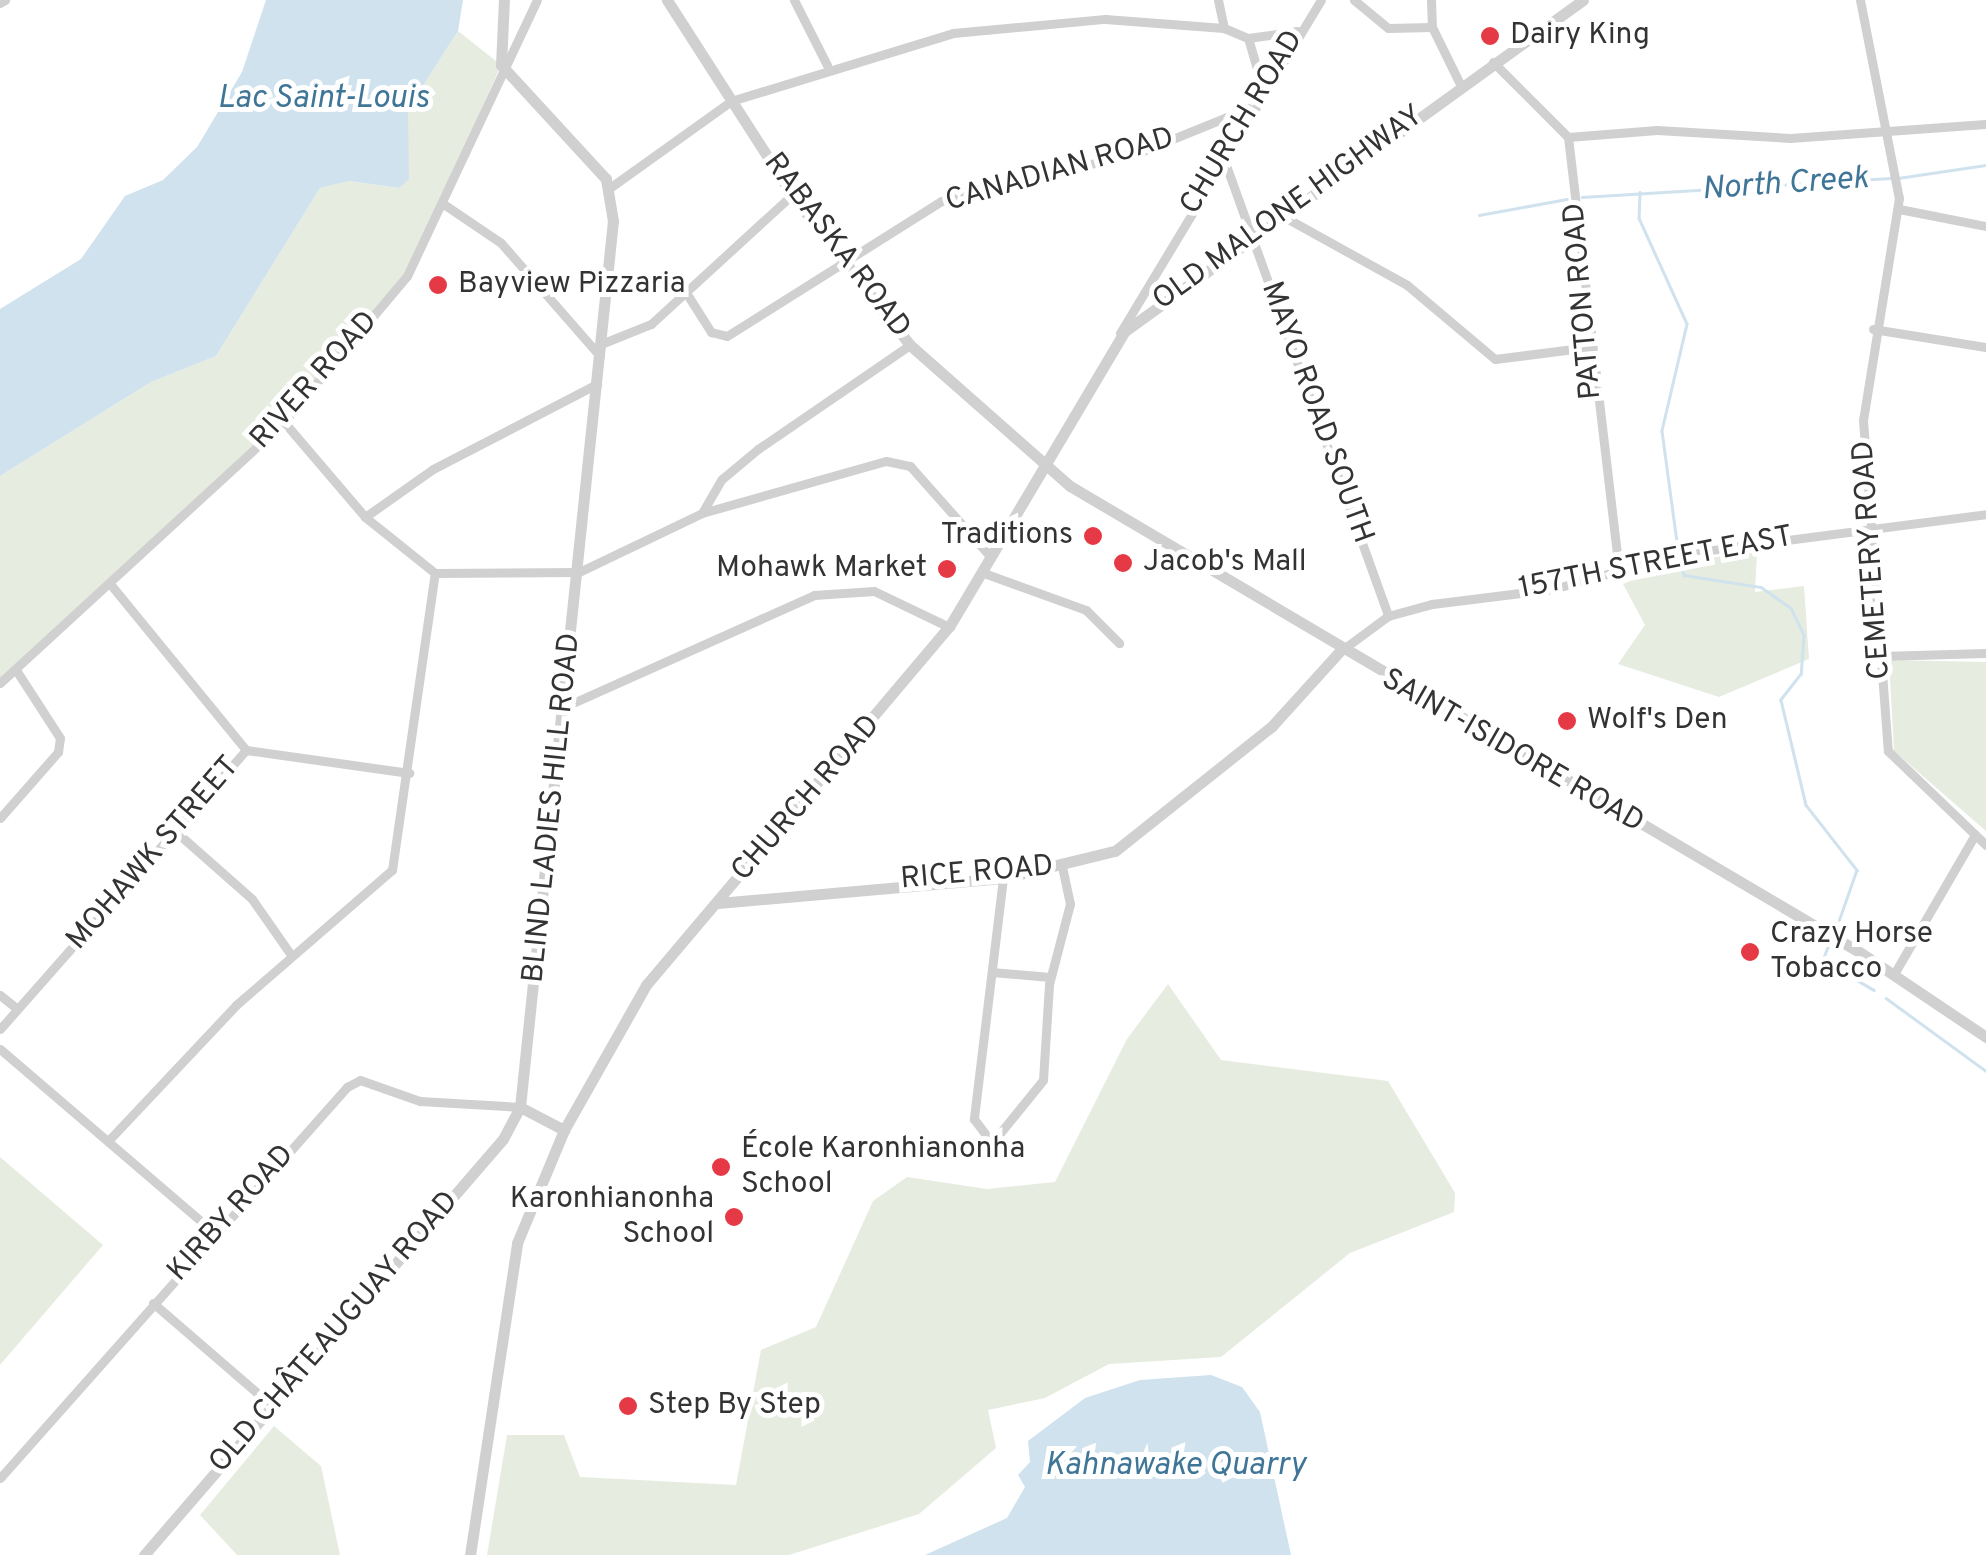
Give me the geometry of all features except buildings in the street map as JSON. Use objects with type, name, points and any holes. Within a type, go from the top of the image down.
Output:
[{"type":"street","name":"RIVER ROAD","points":[[0,683],[284,422],[407,276],[501,64],[504,0]]},
{"type":"street","points":[[537,0],[501,64],[610,187],[732,100],[827,65],[1043,21],[1224,28],[1248,38],[1298,31]]},
{"type":"street","name":"RABASKA ROAD","points":[[667,0],[792,195],[842,262],[910,345],[1041,462]]},
{"type":"street","points":[[794,0],[827,65]]},
{"type":"street","points":[[1218,0],[1224,28]]},
{"type":"street","name":"CHURCH ROAD","points":[[1108,352],[1262,86],[1321,0]]},
{"type":"street","points":[[1354,0],[1388,28],[1432,28]]},
{"type":"street","points":[[1430,0],[1432,28],[1460,84]]},
{"type":"street","name":"OLD MALONE HIGHWAY","points":[[1041,462],[1108,352],[1252,233],[1582,0]]},
{"type":"street","name":"CEMETERY ROAD","points":[[1860,0],[1890,128],[1899,209],[1874,329],[1866,526],[1888,751],[1986,845]]},
{"type":"street","points":[[1248,38],[1262,86]]},
{"type":"street","points":[[1494,62],[1568,137],[1657,130],[1790,138],[1986,124]]},
{"type":"street","name":"CANADIAN ROAD","points":[[686,291],[711,332],[727,336],[941,202],[1143,152],[1249,108]]},
{"type":"street","name":"PATTON ROAD","points":[[1568,137],[1619,569]]},
{"type":"street","name":"MAYO ROAD SOUTH","points":[[1222,154],[1388,616]]},
{"type":"street","name":"BLIND LADIES HILL ROAD","points":[[520,1107],[579,572],[600,350],[610,187]]},
{"type":"street","points":[[442,203],[502,243],[600,350],[638,334],[792,195]]},
{"type":"street","points":[[1899,209],[1986,226]]},
{"type":"street","points":[[1279,214],[1406,286],[1495,359],[1590,348]]},
{"type":"street","points":[[1874,329],[1986,348]]},
{"type":"street","points":[[702,513],[722,478],[910,345]]},
{"type":"street","points":[[365,517],[434,469],[597,384]]},
{"type":"street","points":[[284,422],[365,517],[435,573],[579,572],[702,513],[900,461],[989,556]]},
{"type":"street","name":"CHURCH ROAD","points":[[564,1130],[646,985],[949,627],[1041,462]]},
{"type":"street","name":"SAINT-ISIDORE ROAD","points":[[1041,462],[1127,526],[1894,974],[1986,1037]]},
{"type":"street","name":"157TH STREET EAST","points":[[1340,651],[1388,616],[1619,569],[1866,526],[1986,514]]},
{"type":"street","points":[[981,572],[1086,610],[1120,644]]},
{"type":"street","points":[[108,1141],[291,955],[383,884],[409,773],[435,573]]},
{"type":"street","name":"MOHAWK STREET","points":[[0,1029],[246,750],[110,584]]},
{"type":"street","points":[[564,707],[814,595],[874,591],[949,627]]},
{"type":"street","name":"RICE ROAD","points":[[718,903],[1003,878],[1062,867],[1130,843],[1272,726],[1340,651]]},
{"type":"street","points":[[1880,656],[1986,652]]},
{"type":"street","points":[[0,818],[58,752],[60,738],[16,670]]},
{"type":"street","points":[[246,750],[409,773]]},
{"type":"street","points":[[175,831],[252,899],[291,955]]},
{"type":"street","points":[[1894,974],[1975,836]]},
{"type":"street","points":[[1003,878],[974,1119],[992,1143],[1043,1080],[1050,977],[1070,904],[1062,867]]},
{"type":"street","points":[[992,972],[1050,977]]},
{"type":"street","points":[[0,995],[17,1009]]},
{"type":"street","points":[[0,1049],[215,1233]]},
{"type":"street","name":"KIRBY ROAD","points":[[0,1478],[215,1233],[360,1080],[420,1100],[520,1107]]},
{"type":"street","points":[[470,1555],[517,1243],[564,1130],[520,1107]]},
{"type":"street","name":"OLD CHÂTEAUGUAY ROAD","points":[[148,1553],[270,1404],[503,1139],[520,1107]]},
{"type":"street","points":[[152,1303],[270,1404]]},
{"type":"shaded area","points":[[458,31],[501,65],[407,276],[284,422],[0,683],[0,476],[151,382],[216,356],[320,188],[348,181],[399,188],[408,179],[408,109]]},
{"type":"shaded area","points":[[1757,552],[1755,592],[1804,586],[1809,659],[1719,697],[1618,664],[1645,625],[1623,584],[1676,562]]},
{"type":"shaded area","points":[[1889,660],[1986,662],[1986,831],[1894,751]]},
{"type":"shaded area","points":[[1168,984],[1221,1060],[1388,1081],[1455,1193],[1454,1212],[1350,1253],[1221,1357],[1109,1364],[1045,1398],[988,1410],[996,1448],[919,1514],[789,1555],[487,1555],[507,1435],[564,1435],[580,1477],[736,1485],[761,1350],[816,1327],[873,1201],[907,1177],[987,1189],[1055,1182],[1127,1039]]},
{"type":"shaded area","points":[[0,1157],[103,1245],[0,1365]]},
{"type":"shaded area","points":[[274,1426],[321,1466],[340,1555],[237,1555],[200,1515]]},
{"type":"water","name":"Lac Saint-Louis","points":[[266,0],[463,0],[458,31],[408,109],[409,179],[399,188],[349,181],[320,188],[216,356],[151,382],[0,476],[0,309],[81,259],[125,196],[163,180],[197,147],[242,72]]},
{"type":"water","name":"Kahnawake Quarry","points":[[1211,1375],[1242,1387],[1260,1412],[1291,1555],[925,1555],[1007,1518],[1025,1487],[1018,1475],[1030,1462],[1028,1441],[1085,1398],[1140,1380]]},
{"type":"waterway","name":"North Creek","points":[[1898,178],[1986,165]]},
{"type":"waterway","name":"North Creek","points":[[1582,197],[1890,178]]},
{"type":"waterway","points":[[1640,192],[1639,218],[1687,324],[1662,431],[1678,549]]},
{"type":"waterway","name":"North Creek","points":[[1479,215],[1567,199]]},
{"type":"waterway","points":[[1679,557],[1684,575],[1761,587],[1791,608],[1804,635],[1801,674],[1781,700],[1806,805],[1857,870],[1836,930]]},
{"type":"waterway","points":[[1830,942],[1823,960],[1874,990]]},
{"type":"waterway","points":[[1886,998],[1986,1071]]},
{"type":"place","name":"Dairy King","points":[[1490,36]]},
{"type":"place","name":"Bayview Pizzaria","points":[[438,285]]},
{"type":"place","name":"Traditions","points":[[1093,536]]},
{"type":"place","name":"Jacob's Mall","points":[[1123,563]]},
{"type":"place","name":"Mohawk Market","points":[[947,569]]},
{"type":"place","name":"Wolf's Den","points":[[1567,721]]},
{"type":"place","name":"Crazy Horse Tobacco","points":[[1750,952]]},
{"type":"place","name":"École Karonhianonha School","points":[[721,1167]]},
{"type":"place","name":"Karonhianonha School","points":[[734,1217]]},
{"type":"place","name":"Step By Step","points":[[628,1406]]}]
